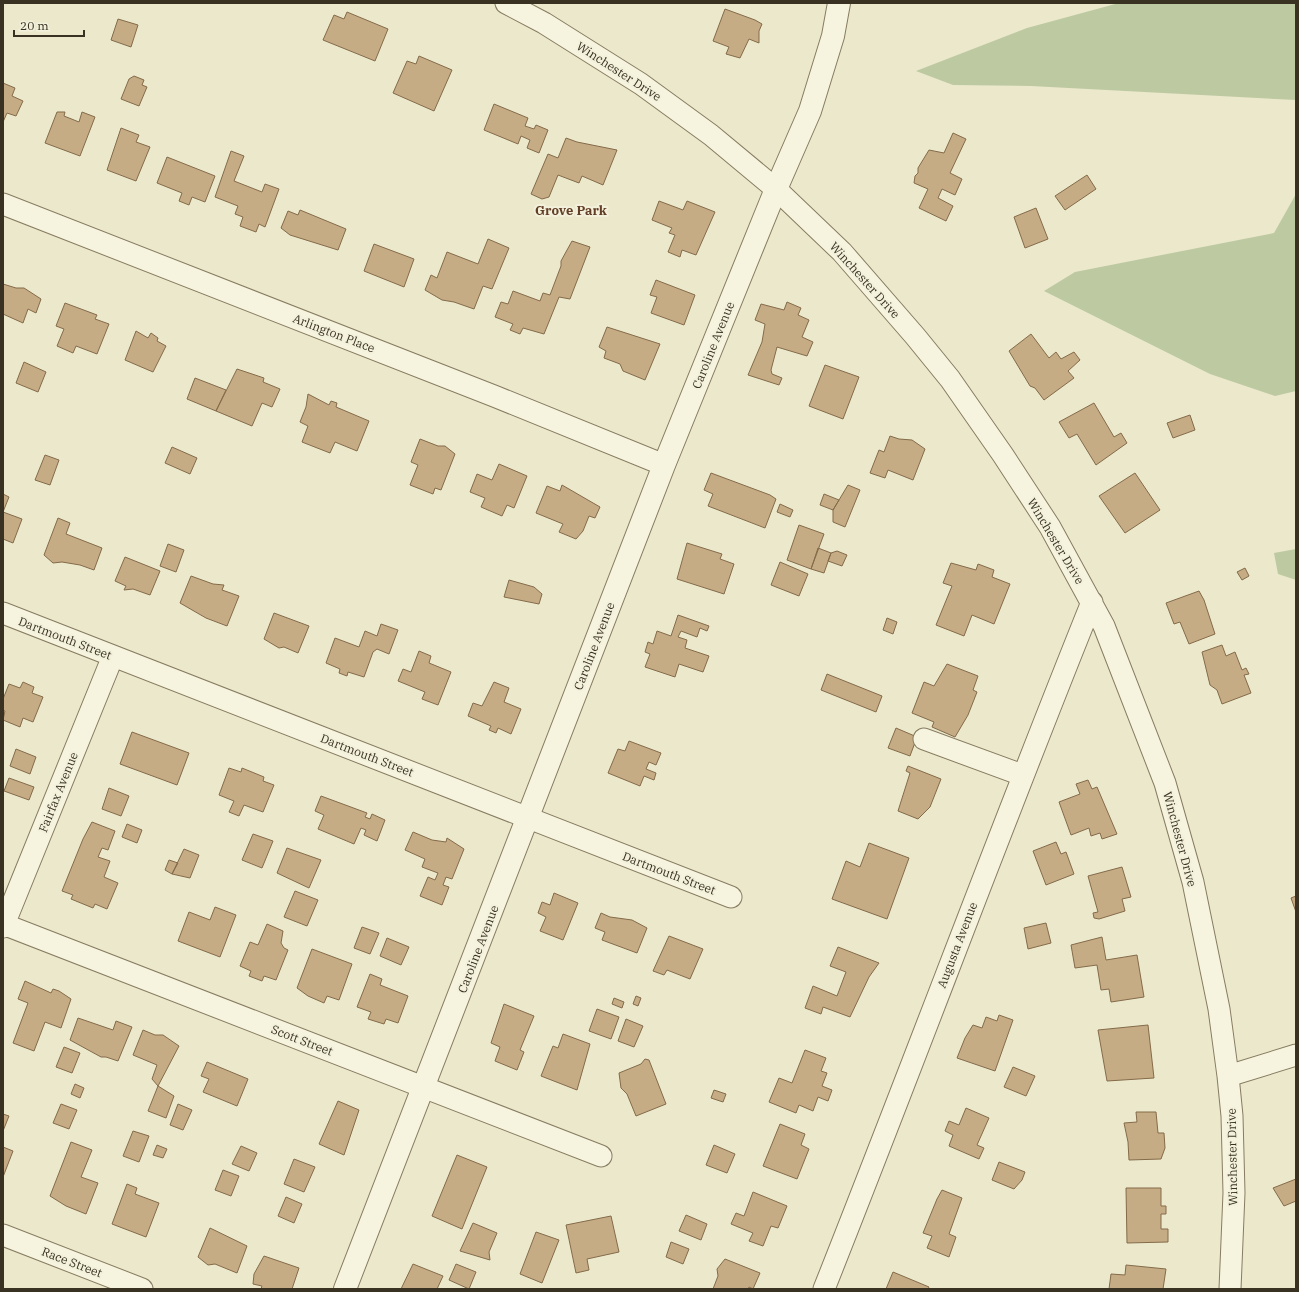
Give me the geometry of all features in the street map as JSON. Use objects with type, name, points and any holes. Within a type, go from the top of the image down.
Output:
[{"type":"street","name":"Winchester Drive","points":[[506,3],[544,23],[641,84],[711,135],[776,189],[842,252],[950,379],[1003,455],[1046,521],[1092,602],[1104,626],[1167,790],[1193,882],[1219,1009],[1232,1116],[1234,1193],[1230,1289]]},
{"type":"street","name":"Caroline Avenue","points":[[345,1289],[425,1087],[664,465],[776,189],[810,111],[832,36],[839,3]]},
{"type":"street","name":"Arlington Place","points":[[3,204],[494,396],[664,465]]},
{"type":"street","name":"Augusta Avenue","points":[[824,1289],[881,1145],[1022,775],[1092,602]]},
{"type":"street","name":"Dartmouth Street","points":[[3,613],[732,897]]},
{"type":"street","name":"Fairfax Avenue","points":[[3,925],[113,656]]},
{"type":"street","points":[[924,738],[1022,775]]},
{"type":"street","name":"Scott Street","points":[[3,925],[601,1156]]},
{"type":"street","points":[[1228,1076],[1296,1055]]},
{"type":"street","name":"Race Street","points":[[3,1235],[142,1289]]},
{"type":"green space","points":[[1119,3],[1296,3],[1296,100],[1031,86],[953,85],[916,71],[1027,28]]},
{"type":"green space","points":[[1296,194],[1296,391],[1275,396],[1210,374],[1044,291],[1075,272],[1274,233]]},
{"type":"green space","points":[[1296,549],[1296,580],[1278,574],[1274,553]]},
{"type":"building","points":[[725,9],[762,24],[759,31],[759,43],[749,39],[740,58],[726,54],[729,47],[713,41]]},
{"type":"building","points":[[347,12],[388,29],[375,61],[323,40],[334,15],[344,19]]},
{"type":"building","points":[[118,19],[138,25],[131,47],[111,40]]},
{"type":"building","points":[[419,56],[452,70],[434,111],[393,93],[407,61],[416,64]]},
{"type":"building","points":[[134,76],[144,80],[142,85],[147,87],[139,106],[121,99],[129,79]]},
{"type":"building","points":[[3,83],[15,88],[12,96],[23,101],[16,116],[7,113],[3,122]]},
{"type":"building","points":[[494,104],[528,118],[525,126],[534,129],[536,125],[548,130],[539,153],[527,148],[530,140],[521,136],[518,144],[484,130]]},
{"type":"building","points":[[57,112],[65,112],[64,116],[79,122],[82,112],[95,117],[80,156],[45,143]]},
{"type":"building","points":[[121,128],[139,135],[136,142],[150,147],[136,181],[107,170]]},
{"type":"building","points":[[953,133],[966,139],[950,173],[962,179],[955,195],[942,189],[938,198],[953,206],[946,221],[919,208],[928,189],[914,183],[915,176],[918,173],[918,168],[929,150],[944,153]]},
{"type":"building","points":[[566,138],[577,142],[617,150],[603,185],[582,176],[579,183],[558,175],[549,197],[542,199],[531,194],[548,154],[558,158]]},
{"type":"building","points":[[231,151],[244,156],[234,181],[262,192],[265,184],[279,189],[265,227],[259,224],[256,232],[240,226],[243,217],[235,214],[238,206],[215,197]]},
{"type":"building","points":[[167,157],[215,176],[205,202],[192,197],[189,205],[179,201],[182,193],[157,183]]},
{"type":"building","points":[[1087,175],[1096,189],[1065,210],[1055,196]]},
{"type":"building","points":[[659,201],[683,210],[687,201],[715,212],[696,255],[682,250],[680,257],[668,252],[675,235],[669,233],[672,228],[652,220]]},
{"type":"building","points":[[1036,208],[1048,239],[1025,248],[1014,217]]},
{"type":"building","points":[[300,210],[346,229],[338,250],[290,235],[281,228],[288,211],[298,215]]},
{"type":"building","points":[[488,239],[509,248],[492,289],[483,286],[474,309],[454,302],[442,300],[425,290],[431,275],[437,278],[447,252],[478,264]]},
{"type":"building","points":[[572,241],[590,247],[570,299],[559,297],[544,334],[523,328],[520,334],[510,330],[513,324],[495,317],[501,302],[508,304],[513,291],[540,301],[543,293],[550,295],[561,266],[561,261]]},
{"type":"building","points":[[374,244],[414,259],[404,287],[364,271]]},
{"type":"building","points":[[656,280],[695,295],[684,325],[651,313],[657,297],[650,295]]},
{"type":"building","points":[[3,284],[16,288],[24,288],[41,299],[36,313],[28,309],[23,323],[3,314]]},
{"type":"building","points":[[787,302],[801,308],[798,315],[809,320],[802,337],[813,342],[807,356],[777,347],[771,370],[772,374],[782,378],[779,385],[748,375],[762,342],[765,324],[755,320],[761,304],[784,310]]},
{"type":"building","points":[[65,303],[97,315],[95,319],[109,324],[97,354],[76,346],[73,353],[57,346],[64,329],[56,326]]},
{"type":"building","points":[[607,327],[660,344],[645,380],[623,371],[620,364],[604,358],[606,351],[599,347]]},
{"type":"building","points":[[136,331],[148,338],[151,333],[158,338],[157,341],[166,346],[153,372],[125,360]]},
{"type":"building","points":[[1031,334],[1049,358],[1056,352],[1061,359],[1074,352],[1080,360],[1068,371],[1074,378],[1044,400],[1035,388],[1030,386],[1009,351]]},
{"type":"building","points":[[24,362],[46,372],[38,392],[16,383]]},
{"type":"building","points":[[825,365],[859,377],[843,419],[809,406]]},
{"type":"building","points":[[237,369],[264,378],[263,382],[280,389],[272,407],[262,403],[252,426],[216,411]]},
{"type":"building","points":[[195,378],[226,390],[216,411],[187,399]]},
{"type":"building","points":[[308,394],[329,405],[331,401],[337,403],[336,407],[369,421],[357,451],[335,442],[330,453],[302,442],[308,426],[300,422],[306,407]]},
{"type":"building","points":[[1094,403],[1114,437],[1121,433],[1127,443],[1096,465],[1077,434],[1069,438],[1059,422]]},
{"type":"building","points":[[1190,415],[1195,430],[1173,438],[1167,423]]},
{"type":"building","points":[[890,436],[899,439],[912,440],[925,449],[913,480],[888,470],[885,478],[870,473],[879,450],[884,452]]},
{"type":"building","points":[[420,439],[438,446],[445,446],[455,454],[441,490],[435,488],[433,494],[410,485],[418,465],[411,462]]},
{"type":"building","points":[[172,447],[197,458],[190,474],[165,463]]},
{"type":"building","points":[[45,455],[59,460],[50,485],[35,480]]},
{"type":"building","points":[[499,464],[527,476],[514,508],[507,505],[502,516],[481,507],[485,498],[470,492],[477,474],[492,480]]},
{"type":"building","points":[[711,473],[770,495],[776,499],[765,528],[708,506],[713,494],[704,490]]},
{"type":"building","points":[[1135,473],[1160,510],[1125,533],[1099,496]]},
{"type":"building","points":[[562,485],[600,507],[595,518],[589,516],[583,531],[576,539],[559,532],[563,524],[536,513],[547,486],[560,491]]},
{"type":"building","points":[[848,485],[860,490],[845,527],[833,522],[833,510]]},
{"type":"building","points":[[3,494],[9,497],[3,512]]},
{"type":"building","points":[[824,494],[839,500],[833,510],[820,505]]},
{"type":"building","points":[[780,504],[793,510],[790,517],[777,512]]},
{"type":"building","points":[[3,512],[22,519],[13,543],[3,539]]},
{"type":"building","points":[[58,518],[70,523],[66,534],[102,548],[94,570],[80,565],[62,562],[53,563],[44,555]]},
{"type":"building","points":[[799,525],[824,534],[811,569],[787,560]]},
{"type":"building","points":[[687,543],[722,554],[720,559],[734,564],[724,594],[677,579]]},
{"type":"building","points":[[168,544],[184,550],[176,572],[160,566]]},
{"type":"building","points":[[818,548],[831,553],[824,573],[811,569]]},
{"type":"building","points":[[837,551],[847,555],[842,566],[828,561],[831,553]]},
{"type":"building","points":[[125,557],[160,571],[150,595],[133,589],[124,590],[126,586],[115,581]]},
{"type":"building","points":[[780,562],[808,574],[799,596],[771,585]]},
{"type":"building","points":[[951,563],[976,570],[978,564],[994,570],[992,577],[1010,584],[994,624],[972,615],[964,636],[936,625],[952,586],[943,583]]},
{"type":"building","points":[[1245,568],[1249,576],[1242,580],[1237,572]]},
{"type":"building","points":[[191,576],[213,584],[224,585],[222,590],[239,596],[227,626],[206,618],[180,603]]},
{"type":"building","points":[[509,580],[534,587],[542,594],[539,604],[504,597]]},
{"type":"building","points":[[1199,591],[1204,600],[1215,634],[1189,644],[1180,622],[1174,624],[1166,603]]},
{"type":"building","points":[[274,613],[309,626],[298,653],[284,647],[279,648],[264,639]]},
{"type":"building","points":[[678,615],[709,626],[707,631],[700,628],[697,637],[681,631],[678,637],[687,640],[685,648],[709,656],[703,672],[679,664],[675,677],[645,667],[650,654],[645,652],[648,642],[653,644],[657,631],[671,636]]},
{"type":"building","points":[[887,618],[897,622],[893,634],[883,630]]},
{"type":"building","points":[[381,624],[398,630],[389,654],[377,649],[373,652],[364,677],[348,672],[347,676],[339,673],[340,669],[326,663],[335,638],[359,647],[365,631],[377,636]]},
{"type":"building","points":[[1222,645],[1226,656],[1235,652],[1242,670],[1246,668],[1249,674],[1244,675],[1251,693],[1222,704],[1217,690],[1210,685],[1202,652]]},
{"type":"building","points":[[419,651],[431,656],[429,663],[451,672],[438,705],[422,699],[425,692],[398,681],[403,669],[411,672]]},
{"type":"building","points":[[947,664],[978,676],[973,690],[977,692],[968,715],[955,737],[932,727],[934,722],[912,713],[924,682],[934,686]]},
{"type":"building","points":[[827,674],[882,696],[876,712],[821,690]]},
{"type":"building","points":[[23,682],[34,687],[32,693],[43,697],[33,722],[23,718],[20,727],[3,720],[5,711],[3,710],[3,699],[9,684],[20,688]]},
{"type":"building","points":[[494,682],[509,688],[504,702],[521,709],[511,734],[498,728],[496,733],[489,730],[491,726],[468,716],[473,703],[482,706]]},
{"type":"building","points":[[896,728],[917,737],[910,756],[888,748]]},
{"type":"building","points":[[132,732],[189,753],[177,785],[120,764]]},
{"type":"building","points":[[629,741],[661,753],[656,765],[649,762],[646,769],[656,773],[654,780],[644,776],[640,786],[608,773],[618,749],[625,751]]},
{"type":"building","points":[[16,749],[36,757],[30,774],[10,766]]},
{"type":"building","points":[[908,766],[941,779],[930,807],[918,819],[898,811],[910,773],[906,771]]},
{"type":"building","points":[[229,768],[241,772],[242,768],[264,777],[263,781],[274,785],[263,812],[244,805],[239,816],[229,812],[234,801],[219,795]]},
{"type":"building","points":[[9,778],[34,787],[29,800],[4,791]]},
{"type":"building","points":[[1088,780],[1092,789],[1097,787],[1117,834],[1102,839],[1100,833],[1091,836],[1089,828],[1071,835],[1059,802],[1080,794],[1076,784]]},
{"type":"building","points":[[109,788],[129,796],[121,816],[102,809]]},
{"type":"building","points":[[321,796],[367,813],[365,817],[370,819],[372,814],[385,820],[377,841],[364,835],[366,830],[361,828],[354,844],[318,829],[324,815],[315,811]]},
{"type":"building","points":[[92,822],[115,831],[108,850],[102,848],[98,857],[110,861],[104,877],[118,883],[107,909],[95,904],[93,908],[71,899],[73,895],[62,891],[83,839]]},
{"type":"building","points":[[127,824],[142,830],[137,843],[122,837]]},
{"type":"building","points":[[413,832],[432,840],[446,842],[447,838],[464,849],[452,879],[446,877],[443,885],[449,887],[442,905],[420,896],[428,877],[435,880],[438,873],[422,867],[425,859],[405,850]]},
{"type":"building","points":[[253,834],[273,841],[262,868],[242,860]]},
{"type":"building","points":[[1056,842],[1061,854],[1066,852],[1074,874],[1046,885],[1033,851]]},
{"type":"building","points":[[869,843],[909,858],[887,919],[832,899],[846,861],[860,867]]},
{"type":"building","points":[[287,848],[321,860],[309,888],[277,873]]},
{"type":"building","points":[[184,849],[199,855],[190,878],[172,874]]},
{"type":"building","points":[[169,860],[178,863],[172,874],[165,870]]},
{"type":"building","points":[[1122,867],[1131,897],[1122,899],[1125,911],[1099,919],[1094,918],[1093,913],[1098,912],[1088,876]]},
{"type":"building","points":[[295,891],[318,900],[307,926],[284,917]]},
{"type":"building","points":[[554,893],[578,903],[563,940],[540,931],[546,917],[538,913],[542,902],[550,905]]},
{"type":"building","points":[[1296,896],[1296,912],[1291,898]]},
{"type":"building","points":[[215,907],[236,915],[220,957],[178,941],[189,912],[210,920]]},
{"type":"building","points":[[601,913],[610,917],[632,920],[647,928],[637,953],[602,940],[605,932],[595,928]]},
{"type":"building","points":[[1046,923],[1051,943],[1028,949],[1024,928]]},
{"type":"building","points":[[267,924],[283,931],[281,943],[284,948],[288,950],[276,980],[264,976],[262,981],[249,976],[251,971],[240,966],[250,942],[258,945]]},
{"type":"building","points":[[362,927],[379,933],[370,954],[354,948]]},
{"type":"building","points":[[669,936],[703,949],[690,979],[667,970],[664,975],[653,971]]},
{"type":"building","points":[[1102,937],[1106,960],[1137,955],[1144,997],[1111,1002],[1109,989],[1101,990],[1097,965],[1075,968],[1071,945]]},
{"type":"building","points":[[387,938],[409,947],[401,965],[380,956]]},
{"type":"building","points":[[838,947],[879,963],[869,977],[850,1017],[823,1007],[821,1014],[805,1008],[813,986],[837,996],[846,972],[830,966]]},
{"type":"building","points":[[312,949],[352,964],[339,1000],[327,996],[324,1003],[308,996],[297,988]]},
{"type":"building","points":[[370,974],[382,979],[380,985],[408,996],[398,1023],[386,1019],[384,1024],[368,1019],[371,1012],[357,1007]]},
{"type":"building","points":[[25,981],[51,993],[53,989],[59,991],[71,999],[61,1028],[45,1022],[34,1051],[13,1043],[28,1003],[18,999]]},
{"type":"building","points":[[636,996],[641,998],[638,1006],[633,1004]]},
{"type":"building","points":[[614,998],[624,1002],[622,1008],[612,1004]]},
{"type":"building","points":[[504,1004],[534,1016],[520,1050],[524,1052],[517,1070],[495,1061],[500,1047],[491,1043]]},
{"type":"building","points":[[597,1009],[619,1017],[611,1039],[589,1031]]},
{"type":"building","points":[[999,1015],[1013,1020],[995,1071],[957,1058],[965,1038],[973,1025],[982,1028],[986,1017],[997,1021]]},
{"type":"building","points":[[78,1018],[113,1030],[116,1021],[132,1027],[118,1061],[101,1057],[70,1040]]},
{"type":"building","points":[[626,1019],[643,1026],[634,1047],[618,1041]]},
{"type":"building","points":[[1148,1025],[1154,1078],[1107,1081],[1098,1030]]},
{"type":"building","points":[[143,1030],[155,1035],[163,1035],[179,1046],[158,1086],[152,1079],[157,1065],[133,1055]]},
{"type":"building","points":[[563,1034],[590,1044],[577,1090],[541,1076],[553,1046],[558,1048]]},
{"type":"building","points":[[64,1047],[80,1053],[72,1073],[56,1067]]},
{"type":"building","points":[[805,1050],[826,1058],[821,1071],[827,1073],[822,1086],[832,1090],[828,1101],[818,1097],[813,1111],[799,1105],[796,1113],[769,1102],[779,1078],[792,1083]]},
{"type":"building","points":[[645,1059],[649,1060],[666,1104],[636,1116],[627,1094],[621,1088],[619,1073],[641,1064]]},
{"type":"building","points":[[207,1062],[248,1079],[237,1106],[203,1092],[209,1079],[201,1076]]},
{"type":"building","points":[[1013,1067],[1035,1076],[1026,1096],[1004,1087]]},
{"type":"building","points":[[75,1084],[84,1088],[80,1098],[71,1094]]},
{"type":"building","points":[[158,1086],[174,1096],[166,1118],[148,1111]]},
{"type":"building","points":[[714,1090],[726,1094],[723,1102],[711,1098]]},
{"type":"building","points":[[338,1101],[359,1110],[344,1155],[319,1144]]},
{"type":"building","points":[[61,1104],[77,1110],[69,1129],[53,1123]]},
{"type":"building","points":[[178,1104],[192,1110],[183,1130],[170,1125]]},
{"type":"building","points":[[966,1108],[989,1118],[977,1145],[984,1148],[979,1159],[949,1146],[953,1135],[945,1131],[949,1121],[959,1125]]},
{"type":"building","points":[[1136,1112],[1156,1112],[1158,1133],[1164,1133],[1165,1148],[1161,1159],[1129,1160],[1128,1142],[1124,1123],[1137,1122]]},
{"type":"building","points":[[3,1114],[9,1116],[3,1131]]},
{"type":"building","points":[[780,1124],[805,1134],[801,1145],[809,1149],[797,1179],[763,1166]]},
{"type":"building","points":[[133,1131],[149,1136],[139,1162],[123,1156]]},
{"type":"building","points":[[71,1142],[92,1150],[81,1177],[98,1183],[86,1214],[66,1206],[50,1196]]},
{"type":"building","points":[[157,1145],[167,1149],[163,1158],[153,1155]]},
{"type":"building","points":[[714,1145],[735,1154],[727,1173],[706,1165]]},
{"type":"building","points":[[241,1146],[257,1153],[249,1171],[232,1164]]},
{"type":"building","points":[[3,1147],[13,1151],[3,1177]]},
{"type":"building","points":[[457,1155],[487,1167],[462,1229],[432,1216]]},
{"type":"building","points":[[294,1159],[315,1167],[304,1192],[284,1184]]},
{"type":"building","points":[[999,1162],[1025,1172],[1022,1180],[1014,1189],[992,1180]]},
{"type":"building","points":[[223,1170],[239,1176],[231,1196],[215,1190]]},
{"type":"building","points":[[1296,1179],[1296,1201],[1284,1206],[1273,1188]]},
{"type":"building","points":[[127,1184],[137,1188],[135,1194],[159,1203],[146,1237],[112,1224]]},
{"type":"building","points":[[1126,1188],[1161,1188],[1161,1206],[1166,1206],[1166,1214],[1161,1214],[1161,1229],[1168,1229],[1168,1242],[1127,1243]]},
{"type":"building","points":[[942,1190],[962,1198],[949,1234],[956,1237],[949,1257],[927,1248],[932,1236],[923,1233]]},
{"type":"building","points":[[753,1192],[787,1206],[778,1228],[771,1226],[763,1246],[749,1241],[753,1233],[731,1224],[736,1213],[744,1216]]},
{"type":"building","points":[[286,1197],[302,1204],[294,1223],[278,1216]]},
{"type":"building","points":[[686,1215],[707,1224],[701,1240],[679,1231]]},
{"type":"building","points":[[611,1216],[619,1252],[587,1259],[589,1270],[576,1273],[566,1225]]},
{"type":"building","points":[[473,1223],[497,1233],[489,1252],[490,1260],[460,1251]]},
{"type":"building","points":[[210,1228],[247,1246],[237,1273],[215,1264],[208,1265],[198,1257]]},
{"type":"building","points":[[536,1232],[559,1240],[542,1283],[520,1274]]},
{"type":"building","points":[[671,1242],[689,1249],[683,1264],[666,1257]]},
{"type":"building","points":[[264,1256],[299,1268],[292,1289],[261,1289],[262,1286],[253,1284],[254,1274]]},
{"type":"building","points":[[725,1259],[760,1273],[753,1289],[749,1287],[748,1289],[713,1289],[718,1276],[717,1269]]},
{"type":"building","points":[[413,1264],[443,1276],[437,1289],[401,1289]]},
{"type":"building","points":[[456,1264],[476,1272],[469,1289],[449,1280]]},
{"type":"building","points":[[1126,1265],[1166,1269],[1163,1289],[1109,1289],[1111,1274],[1125,1275]]},
{"type":"building","points":[[893,1272],[929,1287],[928,1289],[886,1289]]},
{"type":"district","name":"Grove Park","points":[[571,210]]}]
